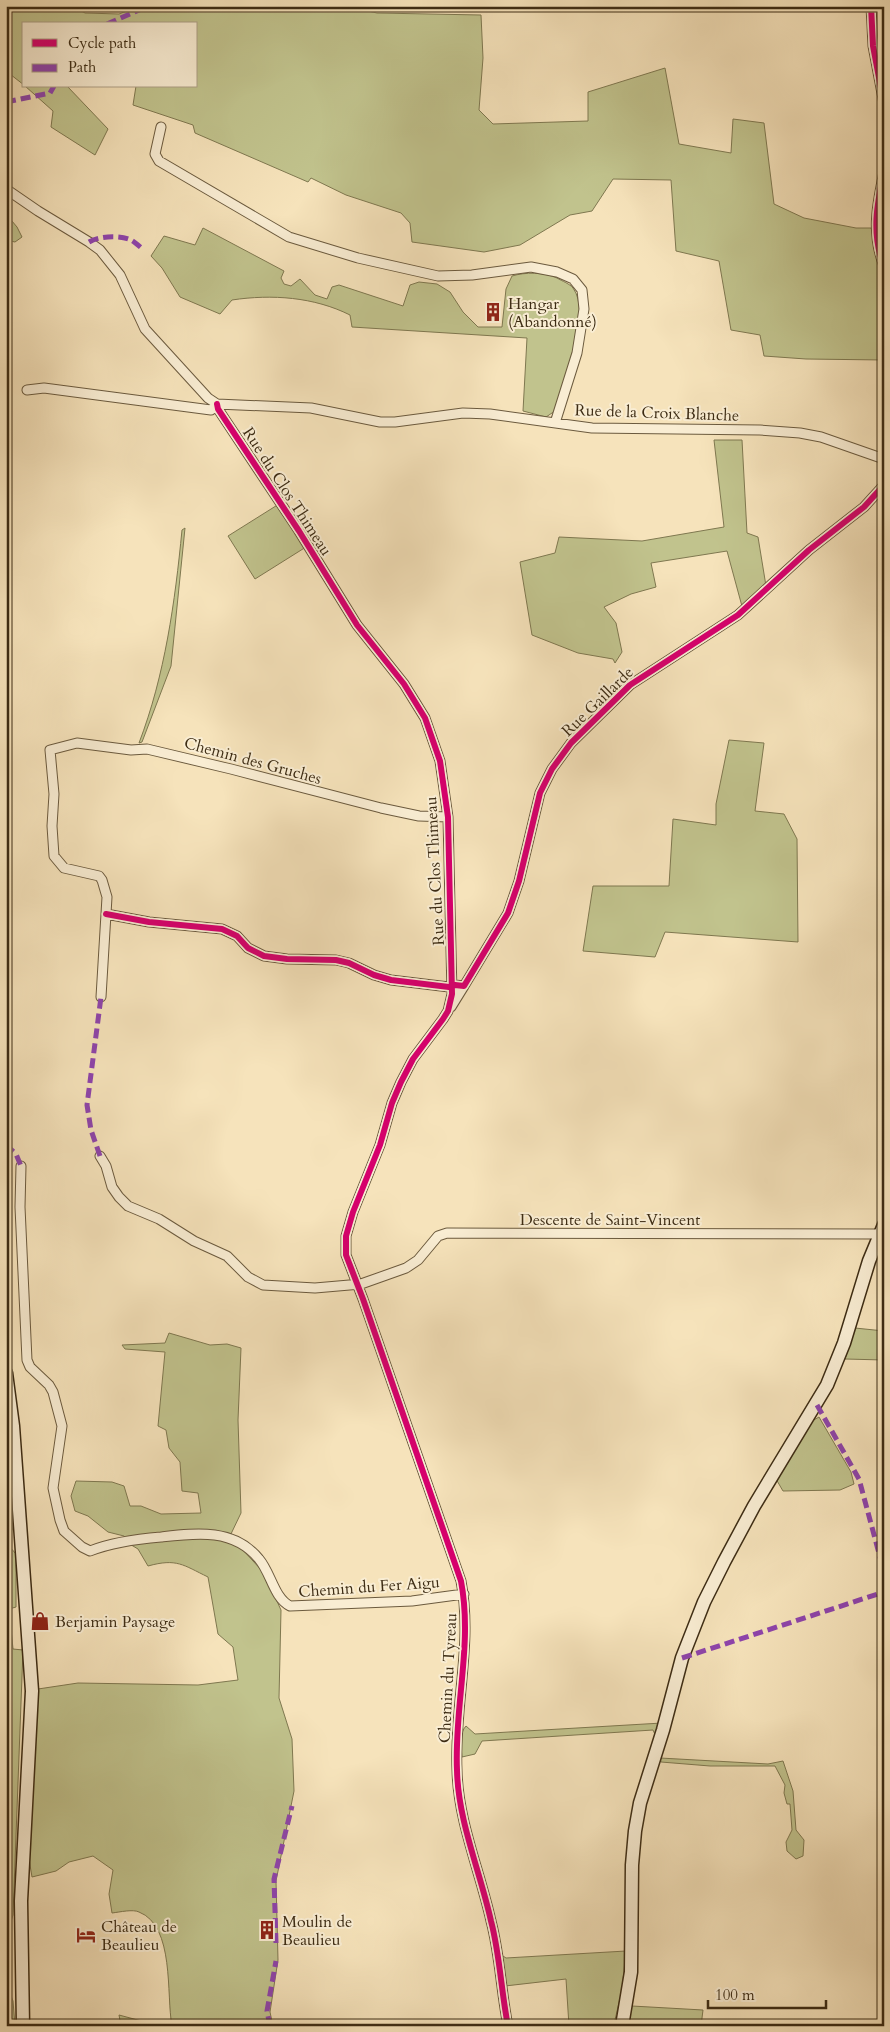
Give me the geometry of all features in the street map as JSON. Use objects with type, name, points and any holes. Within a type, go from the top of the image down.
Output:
[{"type":"street","points":[[871,6],[873,46],[884,104]]},
{"type":"street","points":[[161,127],[155,154],[159,161],[289,236],[358,258],[438,276],[472,275],[531,267],[557,272],[573,279],[582,290],[584,309],[577,353],[555,423]]},
{"type":"street","points":[[884,172],[877,204],[876,232],[877,244],[884,266]]},
{"type":"street","name":"Rue du Clos Thimeau","points":[[6,189],[38,212],[100,250],[120,274],[146,329],[208,398],[217,404],[357,625],[404,684],[425,718],[440,761],[448,817],[452,986],[448,1010],[433,1034],[413,1059],[392,1103],[380,1146],[353,1212],[346,1246],[348,1263],[358,1285]]},
{"type":"street","name":"Rue de la Croix Blanche","points":[[27,390],[44,388],[211,410],[217,404],[311,408],[380,422],[395,422],[463,413],[490,414],[592,428],[750,429],[800,433],[821,437],[884,459]]},
{"type":"street","name":"Rue Gaillarde","points":[[448,1010],[508,913],[540,794],[552,769],[571,743],[630,685],[738,615],[809,550],[864,507],[884,485]]},
{"type":"street","name":"Chemin des Gruches","points":[[106,914],[105,887],[99,876],[64,868],[54,856],[52,826],[54,794],[50,750],[77,743],[131,750],[147,749],[381,808],[419,816],[448,817]]},
{"type":"street","points":[[101,997],[106,914],[148,922],[222,929],[238,936],[255,953],[271,958],[336,960],[400,982],[464,986]]},
{"type":"street","name":"Descente de Saint-Vincent","points":[[100,1156],[118,1197],[128,1206],[159,1219],[194,1241],[227,1256],[255,1282],[263,1285],[315,1288],[358,1285],[406,1268],[418,1260],[438,1236],[447,1233],[881,1230]]},
{"type":"street","name":"Chemin du Fer Aigu","points":[[21,1166],[20,1207],[27,1360],[34,1372],[49,1385],[53,1392],[62,1426],[54,1495],[63,1528],[76,1541],[90,1551],[121,1541],[176,1535],[208,1533],[229,1538],[243,1544],[255,1553],[265,1566],[281,1598],[290,1606],[412,1601],[464,1594]]},
{"type":"street","points":[[622,2026],[631,1972],[632,1865],[635,1830],[640,1803],[663,1730],[682,1658],[704,1602],[724,1562],[754,1506],[827,1385],[844,1343],[881,1230]]},
{"type":"street","name":"Chemin du Tyreau","points":[[358,1285],[456,1563],[464,1594],[466,1638],[457,1756],[458,1785],[465,1824],[492,1924],[508,2026]]},
{"type":"street","points":[[6,1373],[13,1426],[32,1691],[21,1901],[23,2026]]},
{"type":"green space","points":[[6,6],[72,6],[85,13],[119,14],[139,6],[346,6],[377,13],[481,15],[483,58],[479,110],[493,124],[588,121],[588,92],[665,68],[679,144],[731,153],[733,119],[764,123],[774,204],[804,218],[856,228],[871,228],[884,264],[884,360],[806,359],[764,356],[760,335],[731,330],[719,261],[676,251],[671,180],[613,179],[592,211],[570,215],[520,245],[484,252],[412,242],[410,223],[401,213],[346,195],[311,178],[308,182],[195,133],[193,125],[133,105],[136,88],[198,88],[198,22],[22,22],[22,83],[6,71]]},
{"type":"green space","points":[[27,88],[69,88],[108,129],[95,155],[51,127],[53,111]]},
{"type":"green space","points":[[6,214],[17,227],[22,237],[15,242],[6,240]]},
{"type":"green space","points":[[203,228],[284,271],[281,278],[284,284],[291,286],[300,279],[315,295],[327,299],[332,287],[339,285],[403,306],[410,285],[419,282],[437,284],[450,292],[463,312],[478,327],[502,327],[506,289],[512,276],[534,273],[557,278],[573,288],[578,299],[579,314],[578,331],[570,366],[555,411],[546,417],[523,411],[527,338],[352,327],[350,315],[322,304],[292,298],[262,297],[232,300],[220,314],[180,297],[162,268],[151,256],[164,236],[195,245]]},
{"type":"green space","points":[[714,440],[742,440],[747,533],[758,537],[766,586],[743,610],[727,551],[651,563],[656,587],[631,594],[604,607],[616,623],[622,652],[615,663],[613,659],[578,653],[532,635],[520,562],[555,553],[559,537],[642,541],[724,527]]},
{"type":"green space","points":[[279,504],[306,547],[255,579],[228,536]]},
{"type":"green space","points":[[185,528],[171,666],[142,742],[139,743],[156,691],[168,638],[182,530]]},
{"type":"green space","points":[[729,740],[764,743],[755,811],[784,814],[797,839],[798,942],[665,932],[655,957],[583,951],[593,886],[669,886],[673,819],[716,825],[716,804]]},
{"type":"green space","points":[[855,1328],[884,1331],[884,1360],[845,1359]]},
{"type":"green space","points":[[169,1333],[210,1345],[227,1344],[241,1348],[238,1420],[241,1513],[230,1536],[264,1573],[281,1610],[279,1698],[292,1739],[294,1791],[276,1881],[278,1960],[270,2012],[273,2026],[172,2026],[164,1946],[151,1920],[139,1912],[112,1913],[109,1894],[113,1870],[93,1856],[69,1862],[56,1871],[32,1877],[29,1859],[38,1689],[78,1683],[198,1685],[238,1680],[233,1647],[218,1634],[208,1577],[180,1564],[166,1563],[148,1566],[138,1549],[128,1543],[124,1536],[108,1532],[88,1516],[75,1511],[71,1496],[76,1481],[112,1482],[124,1486],[130,1506],[141,1506],[161,1514],[201,1513],[198,1493],[182,1491],[180,1462],[169,1448],[166,1430],[158,1426],[165,1352],[125,1349],[122,1345],[165,1343]]},
{"type":"green space","points":[[819,1417],[851,1472],[854,1484],[840,1490],[783,1491],[776,1479],[812,1421]]},
{"type":"green space","points":[[6,1432],[13,1528],[8,1538],[10,1547],[16,1554],[16,1607],[9,1609],[13,1649],[23,1650],[13,1915],[7,1935],[6,1948]]},
{"type":"green space","points":[[662,1723],[657,1739],[653,1730],[482,1741],[475,1754],[462,1757],[461,1736],[466,1726],[475,1734]]},
{"type":"green space","points":[[660,1758],[768,1764],[783,1761],[793,1791],[796,1830],[804,1840],[803,1856],[796,1859],[787,1851],[786,1842],[792,1830],[790,1804],[787,1804],[784,1793],[785,1785],[775,1766],[710,1766],[661,1762]]},
{"type":"green space","points":[[626,1951],[622,1990],[614,2024],[569,2026],[566,1979],[505,1986],[500,1954],[506,1958]]},
{"type":"green space","points":[[6,1969],[7,1985],[13,2001],[15,2026],[6,2026]]},
{"type":"green space","points":[[632,2006],[703,2010],[701,2026],[627,2026]]},
{"type":"green space","points":[[119,2015],[160,2026],[121,2026]]},
{"type":"marked path","points":[[112,22],[148,6]]},
{"type":"marked path","points":[[6,102],[50,93],[53,88]]},
{"type":"marked path","points":[[89,242],[104,237],[121,237],[131,240],[144,250]]},
{"type":"marked path","points":[[100,1156],[91,1130],[87,1105],[101,997]]},
{"type":"marked path","points":[[6,1145],[16,1154],[21,1166]]},
{"type":"marked path","points":[[817,1405],[859,1479],[884,1572]]},
{"type":"marked path","points":[[682,1658],[884,1592]]},
{"type":"marked path","points":[[276,1943],[274,1879],[292,1806]]},
{"type":"marked path","points":[[270,2026],[267,2011],[276,1961]]},
{"type":"cycle path","points":[[871,6],[873,46],[884,104]]},
{"type":"cycle path","points":[[884,172],[876,219],[876,231],[884,266]]},
{"type":"cycle path","points":[[217,404],[218,409],[299,531],[357,625],[404,684],[425,718],[440,761],[448,817],[452,994],[448,1011],[413,1059],[392,1103],[380,1145],[353,1212],[346,1236],[346,1255],[461,1581],[465,1628],[458,1722],[458,1789],[465,1827],[494,1934],[508,2026]]},
{"type":"cycle path","points":[[106,914],[149,922],[222,929],[237,936],[248,948],[264,956],[287,959],[336,960],[349,963],[374,975],[391,980],[449,987],[455,985],[464,986],[508,913],[519,881],[540,793],[552,769],[571,743],[630,685],[738,615],[809,550],[864,507],[884,485]]},
{"type":"place","name":"Hangar (Abandonné)","points":[[493,312]]},
{"type":"place","name":"Berjamin Paysage","points":[[40,1621]]},
{"type":"place","name":"Moulin de Beaulieu","points":[[267,1930]]},
{"type":"place","name":"Château de Beaulieu","points":[[86,1935]]}]
